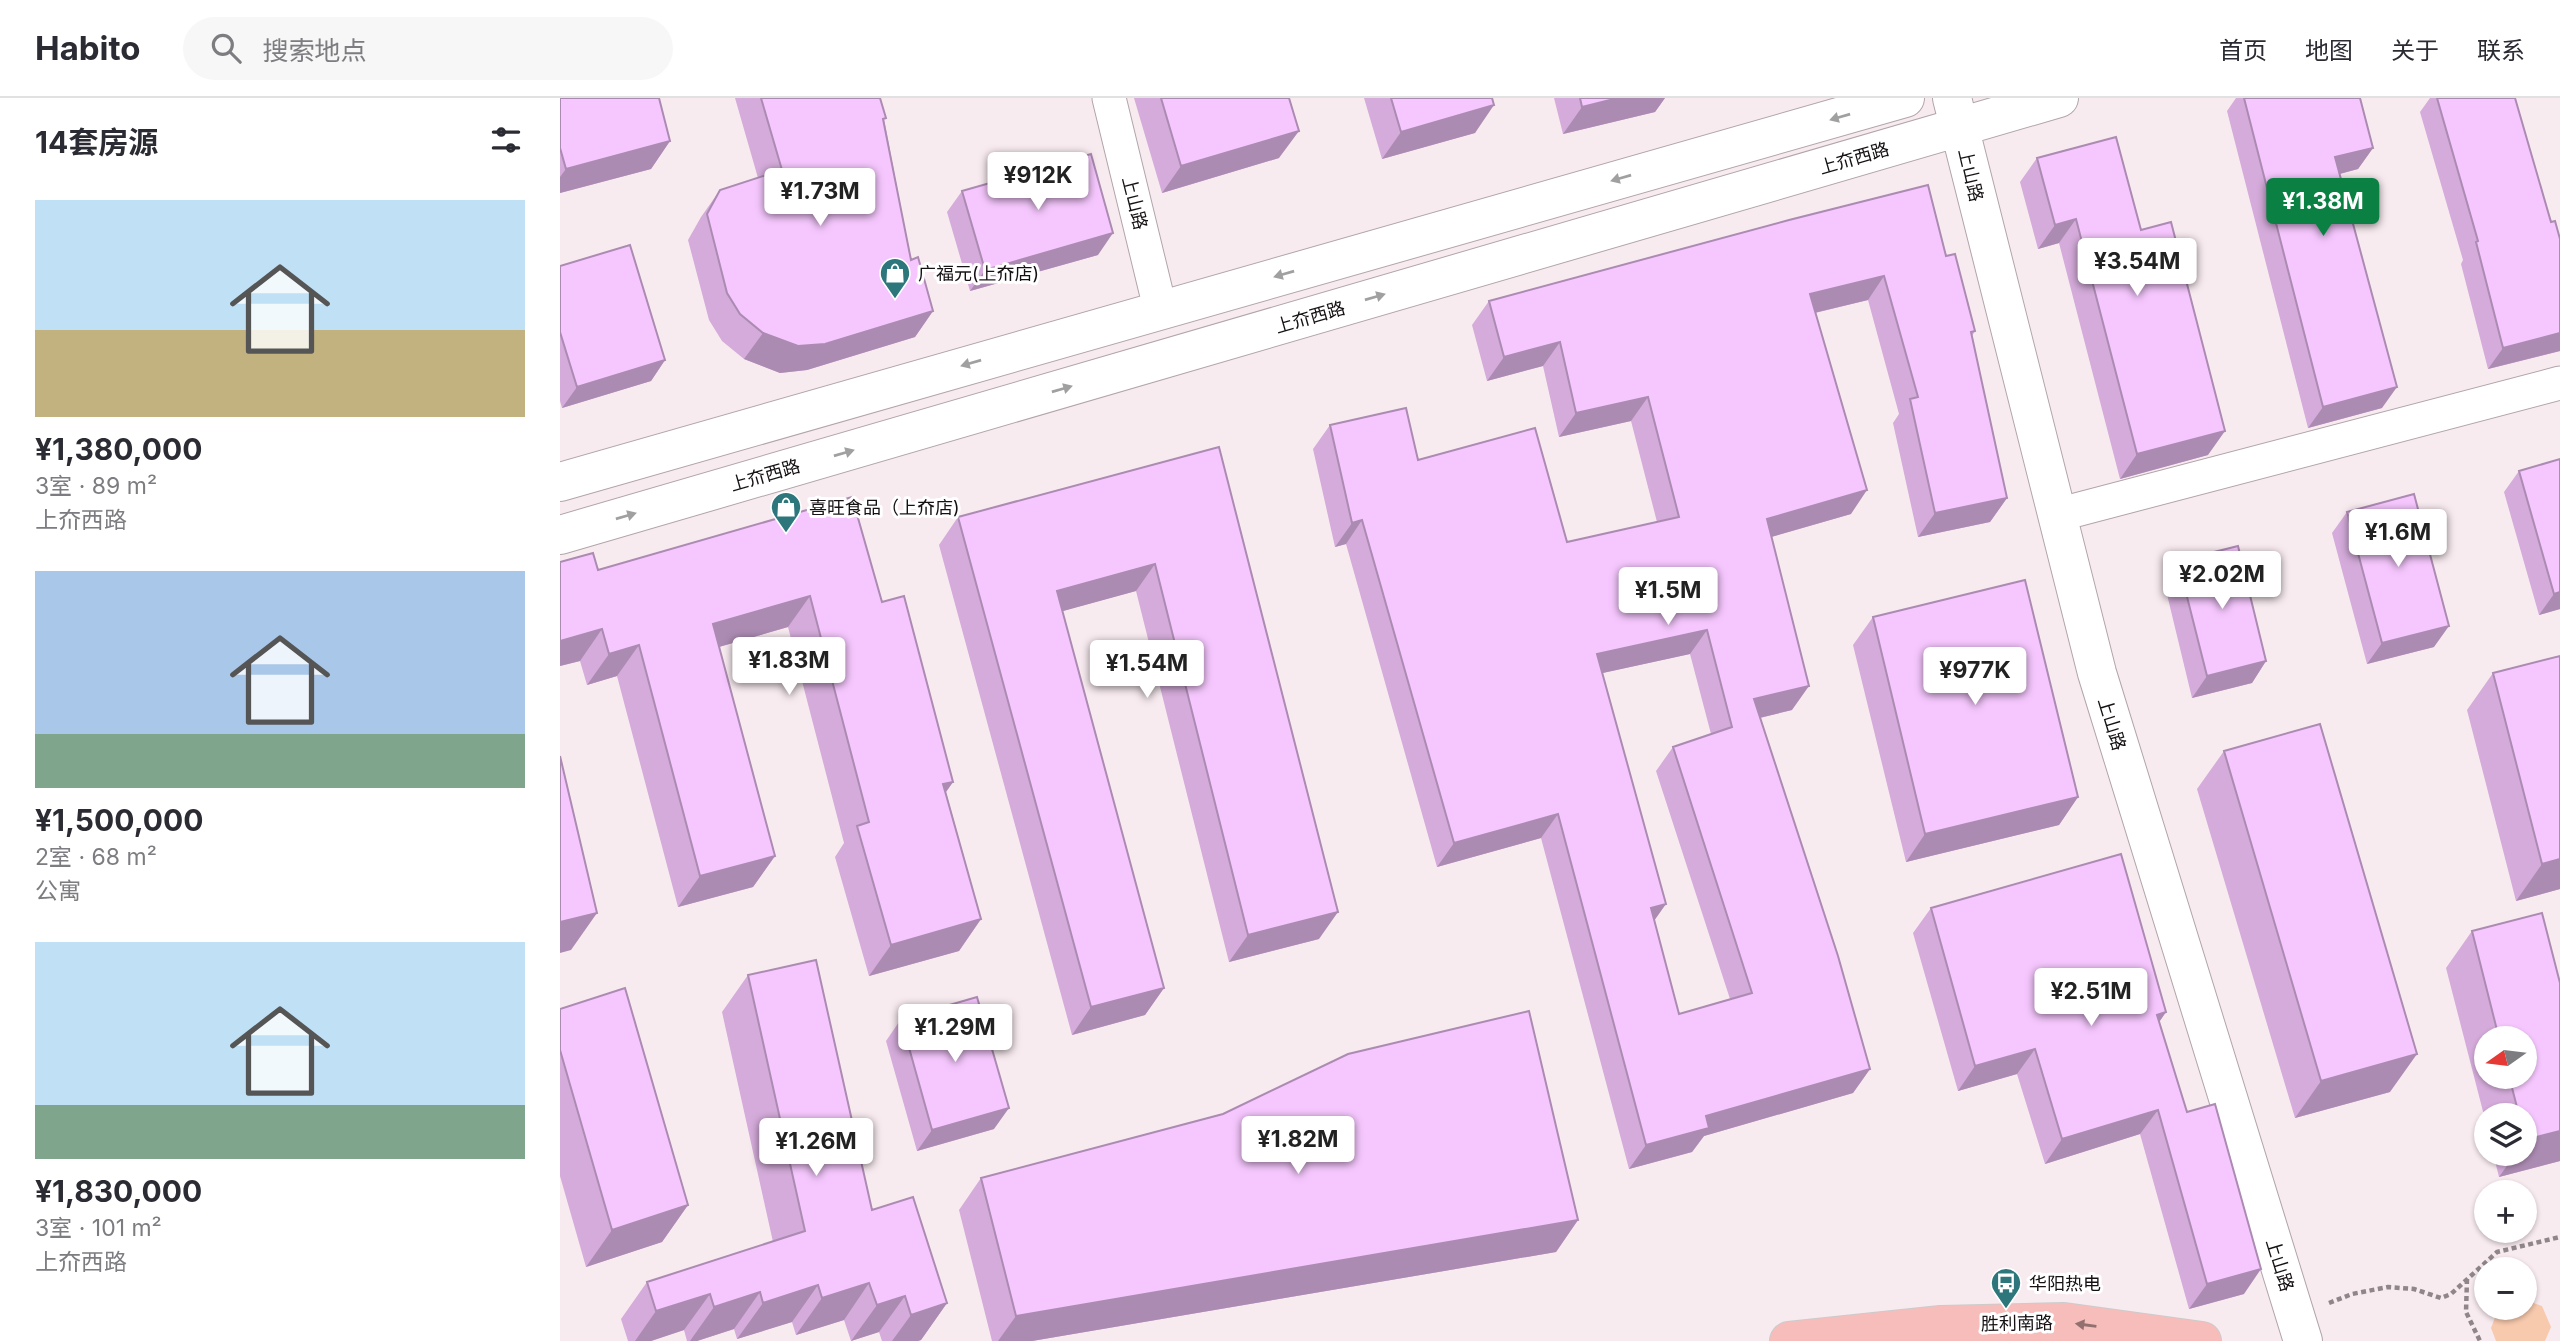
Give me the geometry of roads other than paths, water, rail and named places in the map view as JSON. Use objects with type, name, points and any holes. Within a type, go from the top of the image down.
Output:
[{"type":"main road","name":"胜利南路","points":[[1789,1341],[1941,1325],[2064,1322],[2202,1341]]},
{"type":"street","name":"上山路","points":[[1109,98],[1160,308]]},
{"type":"street","points":[[560,482],[1160,308],[1905,98]]},
{"type":"street","name":"上夼西路","points":[[560,535],[1956,112],[2059,98]]},
{"type":"street","name":"上山路","points":[[1956,112],[1981,221],[2097,673],[2300,1330]]},
{"type":"street","points":[[2057,515],[2560,383]]},
{"type":"place","name":"广福元(上夼店)","points":[[895,300]]},
{"type":"place","name":"喜旺食品（上夼店)","points":[[786,534]]},
{"type":"place","name":"华阳热电","points":[[2006,1310]]}]
